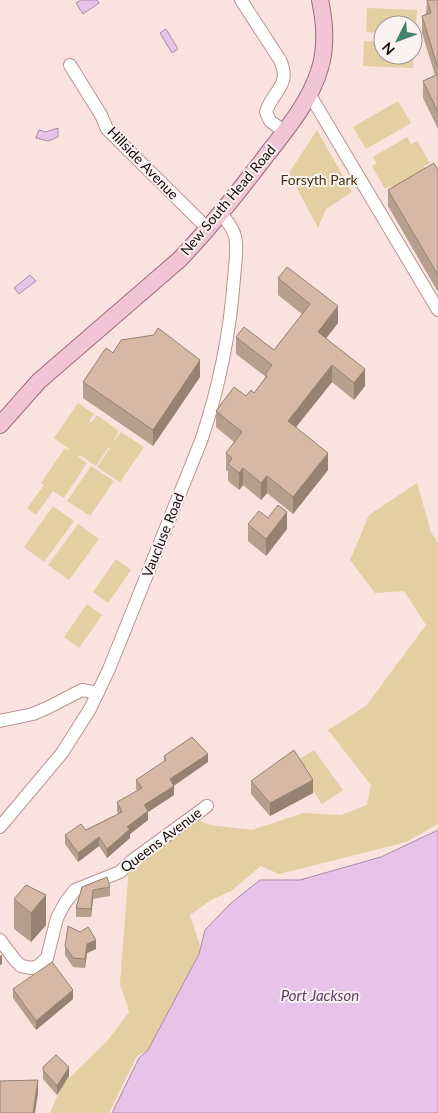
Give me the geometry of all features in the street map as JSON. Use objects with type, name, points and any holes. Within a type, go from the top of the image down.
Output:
[{"type":"main road","name":"New South Head Road","points":[[0,424],[39,381],[179,260],[221,213],[285,132],[310,95],[324,53],[325,36],[320,0]]},
{"type":"street","points":[[241,0],[285,70],[281,85],[266,112],[270,121],[285,132]]},
{"type":"street","name":"Hillside Avenue","points":[[70,65],[107,129],[208,228]]},
{"type":"street","points":[[310,95],[438,310]]},
{"type":"street","name":"Vaucluse Road","points":[[0,827],[62,752],[98,693],[110,669],[201,441],[228,338],[236,253],[235,234],[221,213]]},
{"type":"street","points":[[0,721],[40,711],[82,690],[98,693]]},
{"type":"street","name":"Queens Avenue","points":[[0,940],[21,966],[32,968],[38,966],[47,958],[57,918],[75,890],[120,872],[133,860],[207,806]]},
{"type":"green space","points":[[367,8],[417,10],[417,15],[373,15],[373,32],[366,32]]},
{"type":"green space","points":[[364,41],[373,41],[373,65],[413,65],[413,68],[363,66]]},
{"type":"green space","points":[[398,101],[411,123],[366,149],[353,127]]},
{"type":"green space","name":"Forsyth Park","points":[[317,130],[352,192],[326,209],[318,228],[289,173]]},
{"type":"green space","points":[[407,137],[411,144],[417,141],[430,163],[424,166],[428,172],[394,192],[390,186],[385,189],[372,166],[377,164],[373,157]]},
{"type":"green space","points":[[78,403],[94,414],[89,421],[91,423],[97,415],[119,431],[113,441],[121,432],[144,447],[120,482],[97,467],[110,448],[108,448],[96,466],[80,455],[78,457],[87,463],[64,498],[53,491],[36,515],[27,508],[44,485],[41,483],[65,448],[69,449],[54,438]]},
{"type":"green space","points":[[91,466],[114,481],[90,516],[67,501]]},
{"type":"green space","points":[[417,483],[431,532],[438,543],[438,824],[406,842],[279,874],[261,866],[231,891],[211,900],[190,915],[200,946],[199,953],[148,1050],[137,1056],[109,1113],[50,1113],[62,1085],[108,1040],[129,1012],[120,983],[129,867],[195,819],[210,825],[252,830],[303,813],[341,815],[367,805],[371,785],[328,730],[366,706],[426,625],[404,591],[375,593],[350,560],[369,515]]},
{"type":"green space","points":[[53,506],[74,521],[44,562],[24,547]]},
{"type":"green space","points":[[78,524],[99,539],[69,580],[48,565]]},
{"type":"green space","points":[[116,559],[131,570],[108,603],[93,592]]},
{"type":"green space","points":[[87,604],[102,615],[79,648],[64,637]]},
{"type":"green space","points":[[314,750],[343,790],[322,804],[293,763]]},
{"type":"water","points":[[81,0],[97,0],[99,3],[83,14],[76,3]]},
{"type":"water","points":[[166,29],[178,49],[172,53],[160,33]]},
{"type":"water","points":[[58,128],[58,137],[48,141],[36,138],[39,130],[46,132]]},
{"type":"water","points":[[30,275],[36,281],[19,294],[14,288]]},
{"type":"water","name":"Port Jackson","points":[[438,830],[438,1113],[112,1113],[139,1058],[148,1050],[199,954],[205,930],[230,904],[260,880],[300,880],[381,857]]},
{"type":"building","points":[[427,0],[438,0],[438,68],[423,19],[423,16],[431,13]]},
{"type":"building","points":[[438,74],[438,112],[423,81]]},
{"type":"building","points":[[434,163],[438,170],[438,275],[388,190]]},
{"type":"building","points":[[287,267],[338,306],[318,332],[365,369],[354,383],[332,365],[288,421],[328,453],[293,497],[267,476],[261,483],[243,468],[239,473],[228,464],[232,458],[226,453],[242,432],[216,411],[234,387],[246,396],[251,390],[254,393],[267,376],[265,375],[272,365],[236,337],[244,327],[274,350],[310,304],[278,278]]},
{"type":"building","points":[[158,328],[200,360],[153,430],[83,382],[106,348],[113,353],[121,340],[154,335]]},
{"type":"building","points":[[278,505],[287,512],[266,539],[248,524],[259,511],[268,518]]},
{"type":"building","points":[[192,737],[208,754],[170,779],[174,786],[144,805],[148,811],[127,827],[130,829],[107,849],[99,837],[78,853],[65,835],[81,824],[86,830],[122,812],[117,802],[142,788],[136,780],[166,760],[164,756]]},
{"type":"building","points":[[294,750],[313,780],[270,803],[251,781]]},
{"type":"building","points":[[107,877],[110,887],[93,890],[91,909],[76,908],[82,887]]},
{"type":"building","points":[[26,885],[46,895],[31,913],[14,899]]},
{"type":"building","points":[[68,926],[80,932],[88,927],[96,940],[87,944],[85,959],[73,958],[65,946]]},
{"type":"building","points":[[52,962],[73,990],[36,1021],[13,989]]},
{"type":"building","points":[[56,1055],[69,1067],[57,1086],[43,1070],[43,1067]]},
{"type":"building","points":[[38,1080],[33,1113],[0,1113],[0,1081]]}]
